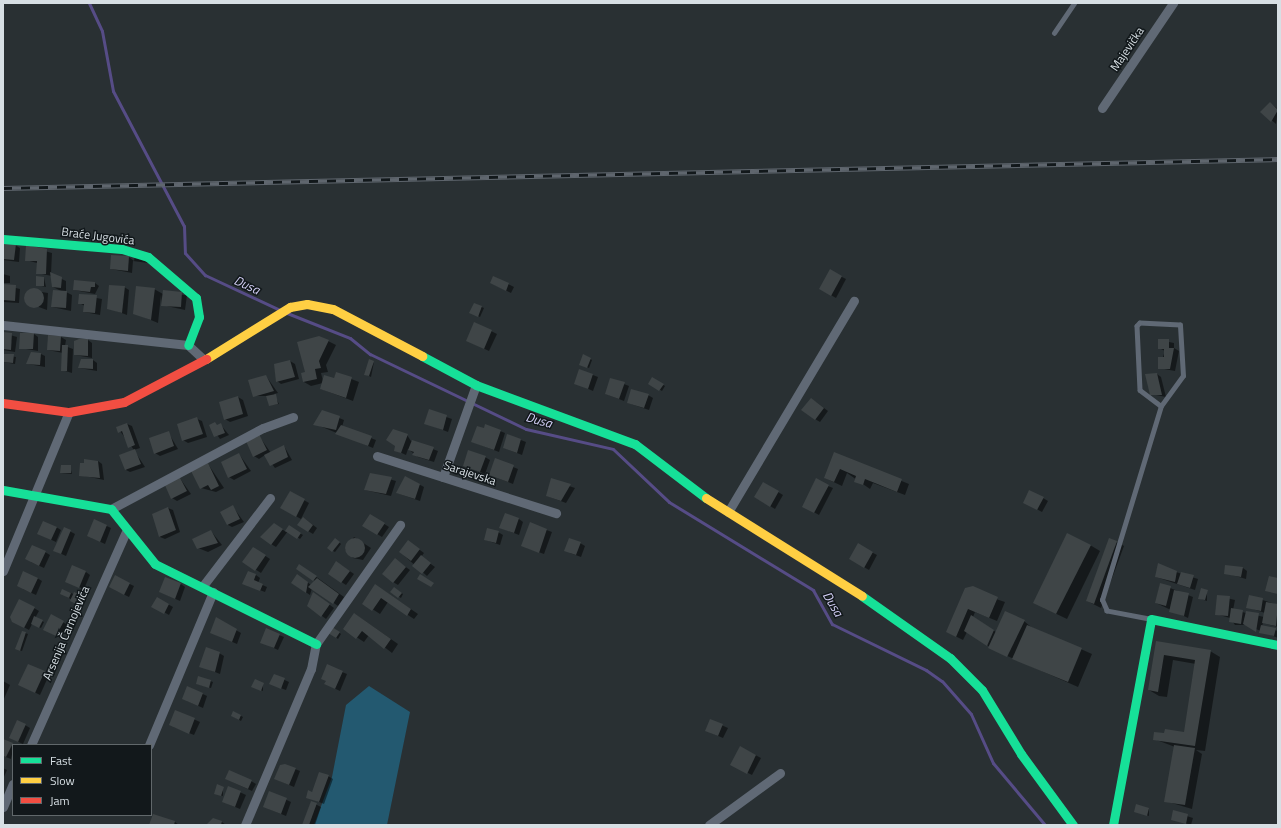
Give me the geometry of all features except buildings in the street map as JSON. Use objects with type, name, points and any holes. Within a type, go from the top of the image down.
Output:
[{"type":"main road","name":"Braće Jugovića","points":[[3,238],[122,249],[148,257],[196,298],[199,318],[188,345]]},
{"type":"main road","points":[[3,403],[69,412],[124,402],[203,360],[268,318],[290,307],[307,304],[333,309],[476,385],[635,444],[728,512],[811,561],[954,663],[982,690],[1021,754],[1073,825]]},
{"type":"main road","points":[[3,490],[111,509],[126,532],[155,564],[316,644]]},
{"type":"main road","points":[[1113,825],[1151,619],[1278,644]]},
{"type":"street","name":"Majevička","points":[[1102,108],[1173,3]]},
{"type":"street","points":[[728,512],[854,301]]},
{"type":"street","points":[[3,325],[188,345],[203,360]]},
{"type":"street","points":[[443,477],[476,385]]},
{"type":"street","points":[[3,571],[36,495],[69,412]]},
{"type":"street","points":[[111,509],[263,428],[293,417]]},
{"type":"street","name":"Sarajevska","points":[[377,456],[556,513]]},
{"type":"street","points":[[202,587],[270,498]]},
{"type":"street","points":[[245,825],[311,669],[316,644],[400,525]]},
{"type":"street","name":"Arsenija Čarnojevića","points":[[30,744],[126,532]]},
{"type":"street","points":[[149,744],[213,592]]},
{"type":"street","points":[[709,825],[780,772]]},
{"type":"street","points":[[3,807],[12,786]]},
{"type":"lane","points":[[1054,33],[1074,3]]},
{"type":"lane","points":[[1151,619],[1107,611],[1102,600],[1161,406],[1183,376],[1180,325],[1140,323],[1137,326],[1140,390],[1161,406]]},
{"type":"shaded area","points":[[369,686],[410,712],[387,825],[314,825],[332,777],[346,705]]},
{"type":"waterway","name":"Dusa","points":[[89,3],[102,31],[113,91],[184,226],[185,253],[205,275],[280,310]]},
{"type":"waterway","name":"Dusa","points":[[287,313],[350,338],[370,354],[526,429],[613,449],[669,502],[813,590],[832,624],[926,670],[942,681],[971,714],[993,763],[1045,825]]},
{"type":"railway","points":[[3,188],[1278,159]]},
{"type":"traffic: fast","points":[[3,239],[122,249],[148,257],[196,298],[199,317],[188,345]]},
{"type":"traffic: fast","points":[[422,356],[476,385],[635,444],[706,498]]},
{"type":"traffic: fast","points":[[3,490],[111,509],[155,564],[316,644]]},
{"type":"traffic: fast","points":[[862,596],[950,658],[982,690],[1021,754],[1073,825]]},
{"type":"traffic: fast","points":[[1113,825],[1151,619],[1278,645]]},
{"type":"traffic: slow","points":[[206,359],[290,307],[307,304],[333,309],[422,356]]},
{"type":"traffic: slow","points":[[706,498],[862,596]]},
{"type":"traffic: jam","points":[[3,403],[69,412],[124,402],[206,359]]}]
